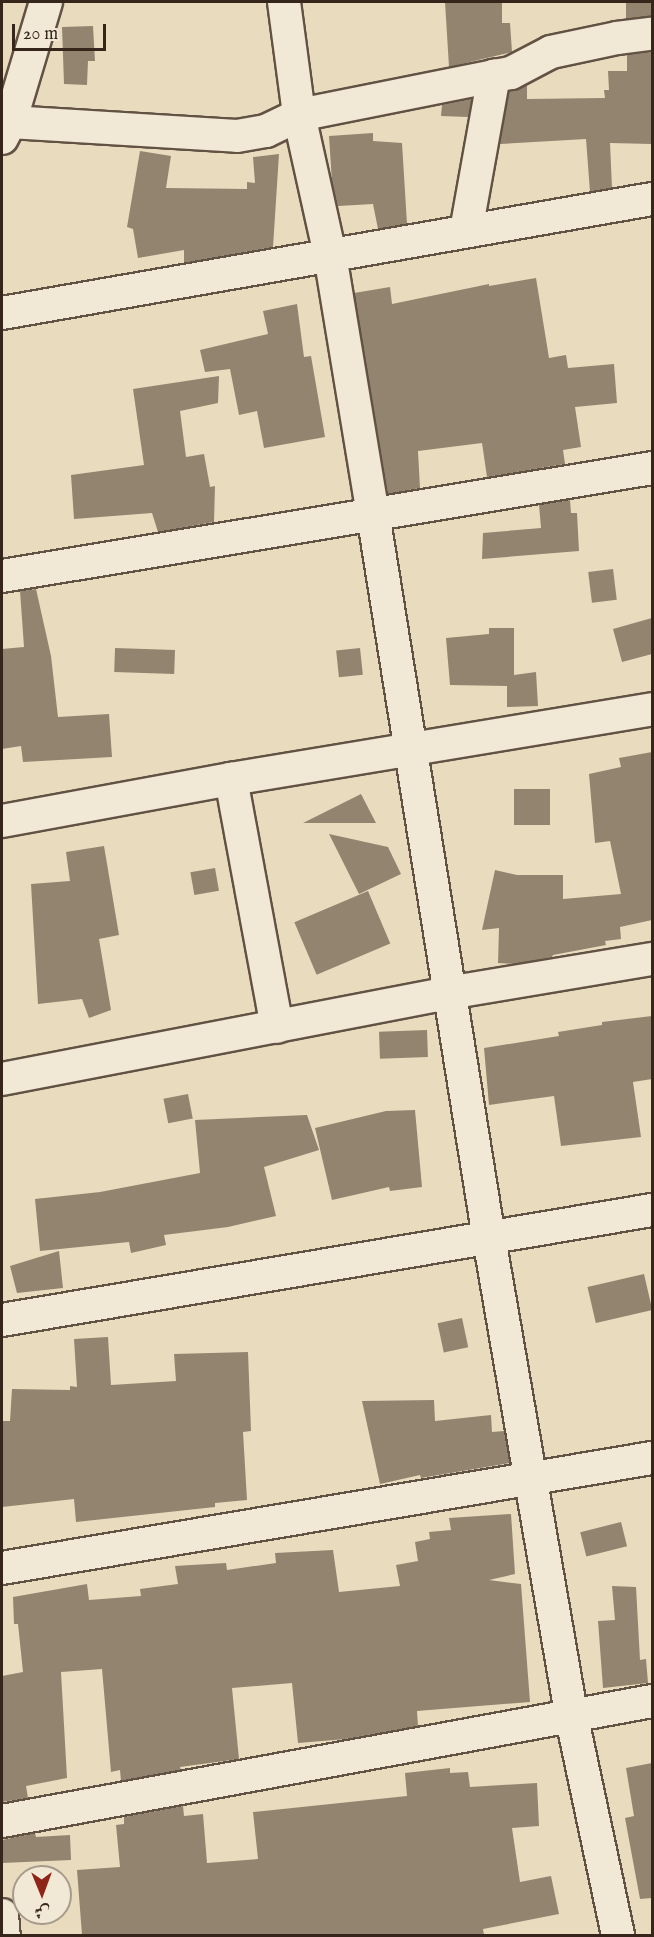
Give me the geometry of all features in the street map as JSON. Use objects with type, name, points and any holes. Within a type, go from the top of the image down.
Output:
[{"type":"street","points":[[46,2],[6,130],[237,136],[266,131],[299,115],[512,73],[551,52],[617,38],[652,34]]},
{"type":"street","points":[[284,2],[299,115],[330,255],[448,993],[571,1714],[618,1935]]},
{"type":"street","points":[[466,231],[494,76]]},
{"type":"street","points":[[2,313],[652,199]]},
{"type":"street","points":[[2,576],[652,468]]},
{"type":"street","points":[[2,821],[231,779],[652,709]]},
{"type":"street","points":[[231,779],[277,1027]]},
{"type":"street","points":[[2,1079],[448,993],[652,959]]},
{"type":"street","points":[[2,1320],[652,1210]]},
{"type":"street","points":[[2,1568],[652,1458]]},
{"type":"street","points":[[2,1821],[571,1714],[652,1701]]},
{"type":"street","points":[[2,1915],[4,1935]]},
{"type":"building","points":[[445,2],[502,2],[502,23],[510,23],[512,52],[449,67]]},
{"type":"building","points":[[626,2],[652,2],[652,16],[626,19]]},
{"type":"building","points":[[93,26],[95,61],[88,61],[87,85],[64,84],[62,27]]},
{"type":"building","points":[[652,52],[652,144],[610,143],[612,188],[590,192],[586,139],[500,144],[509,92],[527,85],[527,99],[605,98],[604,90],[609,90],[608,71],[627,71],[627,55]]},
{"type":"building","points":[[472,99],[468,117],[441,116],[442,105]]},
{"type":"building","points":[[373,133],[373,141],[402,143],[407,224],[378,229],[373,204],[338,206],[332,182],[329,136]]},
{"type":"building","points":[[140,151],[171,156],[166,188],[247,189],[247,182],[255,183],[253,157],[279,154],[273,247],[189,262],[184,262],[184,250],[138,258],[133,229],[127,227]]},
{"type":"building","points":[[536,278],[549,358],[566,355],[568,368],[614,364],[617,403],[575,407],[581,447],[563,450],[565,464],[487,477],[482,443],[418,451],[420,488],[388,494],[354,293],[390,287],[392,304],[489,284],[489,286]]},
{"type":"building","points":[[297,304],[304,357],[311,356],[325,437],[264,448],[257,411],[239,415],[230,369],[205,372],[200,350],[268,334],[263,311]]},
{"type":"building","points":[[219,376],[218,403],[180,411],[186,457],[204,454],[210,487],[215,486],[214,522],[158,532],[152,513],[74,519],[71,475],[144,465],[133,389]]},
{"type":"building","points":[[570,500],[571,513],[577,513],[579,551],[482,559],[483,533],[541,528],[539,505]]},
{"type":"building","points":[[613,569],[617,600],[592,603],[588,572]]},
{"type":"building","points":[[36,589],[51,656],[58,717],[109,714],[112,757],[23,762],[21,746],[2,749],[2,649],[24,647],[20,591]]},
{"type":"building","points":[[652,618],[652,654],[622,662],[613,629]]},
{"type":"building","points":[[489,628],[514,628],[514,675],[536,672],[538,706],[507,707],[507,686],[450,685],[446,638],[489,634]]},
{"type":"building","points":[[115,648],[175,650],[174,674],[114,672]]},
{"type":"building","points":[[360,648],[363,675],[339,677],[336,651]]},
{"type":"building","points":[[652,752],[652,920],[620,927],[621,939],[605,941],[606,945],[515,964],[498,963],[499,928],[482,930],[495,870],[517,875],[563,875],[563,899],[621,894],[610,841],[595,843],[589,774],[621,767],[619,758]]},
{"type":"building","points":[[514,789],[550,789],[550,825],[514,825]]},
{"type":"building","points":[[361,794],[376,823],[303,823]]},
{"type":"building","points":[[329,834],[388,847],[401,874],[359,894]]},
{"type":"building","points":[[104,846],[119,935],[99,939],[111,1010],[89,1018],[82,999],[38,1004],[31,884],[70,881],[66,852]]},
{"type":"building","points":[[215,868],[219,891],[194,895],[190,872]]},
{"type":"building","points":[[368,891],[390,943],[317,975],[294,922]]},
{"type":"building","points":[[652,1016],[652,1079],[633,1082],[641,1137],[561,1146],[554,1096],[489,1105],[484,1048],[559,1036],[558,1032],[602,1025],[602,1022]]},
{"type":"building","points":[[427,1030],[428,1057],[380,1059],[379,1032]]},
{"type":"building","points":[[188,1094],[193,1119],[168,1123],[163,1099]]},
{"type":"building","points":[[415,1110],[422,1187],[390,1191],[389,1187],[332,1200],[315,1128],[386,1111]]},
{"type":"building","points":[[307,1115],[319,1150],[264,1167],[276,1216],[228,1227],[164,1235],[166,1245],[131,1253],[129,1242],[40,1251],[35,1199],[100,1192],[200,1173],[195,1120]]},
{"type":"building","points":[[59,1251],[63,1288],[17,1293],[10,1266]]},
{"type":"building","points":[[644,1274],[652,1310],[596,1323],[587,1287]]},
{"type":"building","points":[[462,1318],[468,1347],[444,1353],[438,1323]]},
{"type":"building","points":[[108,1337],[111,1385],[176,1381],[174,1354],[248,1352],[251,1431],[243,1432],[247,1500],[215,1503],[215,1507],[76,1522],[74,1499],[2,1507],[2,1421],[10,1421],[12,1389],[70,1390],[70,1386],[77,1387],[74,1339]]},
{"type":"building","points":[[434,1400],[435,1421],[491,1415],[492,1432],[504,1431],[510,1463],[421,1478],[420,1475],[380,1484],[362,1401]]},
{"type":"building","points":[[511,1514],[515,1574],[489,1580],[521,1584],[530,1702],[417,1711],[418,1726],[346,1739],[298,1743],[292,1683],[232,1688],[239,1759],[180,1767],[181,1770],[121,1781],[120,1770],[111,1772],[102,1669],[61,1672],[67,1778],[26,1786],[28,1798],[2,1802],[2,1676],[23,1672],[18,1624],[14,1624],[13,1597],[87,1584],[89,1600],[141,1596],[140,1589],[178,1584],[175,1566],[226,1563],[227,1570],[276,1563],[275,1553],[333,1550],[339,1592],[400,1586],[396,1565],[418,1561],[415,1542],[430,1539],[429,1532],[451,1530],[449,1518]]},
{"type":"building","points":[[621,1522],[627,1546],[586,1556],[580,1532]]},
{"type":"building","points":[[612,1586],[636,1587],[640,1660],[646,1659],[648,1683],[603,1688],[598,1621],[615,1620]]},
{"type":"building","points":[[652,1763],[652,1898],[640,1899],[625,1818],[634,1816],[626,1768]]},
{"type":"building","points":[[450,1768],[450,1773],[468,1772],[470,1787],[537,1783],[539,1826],[512,1828],[520,1882],[551,1876],[559,1914],[483,1929],[484,1935],[82,1935],[77,1870],[120,1867],[116,1825],[124,1824],[124,1817],[183,1806],[184,1816],[203,1814],[207,1863],[258,1859],[253,1812],[407,1796],[405,1773]]},
{"type":"building","points":[[35,1833],[36,1837],[70,1835],[71,1860],[2,1863],[2,1840]]}]
